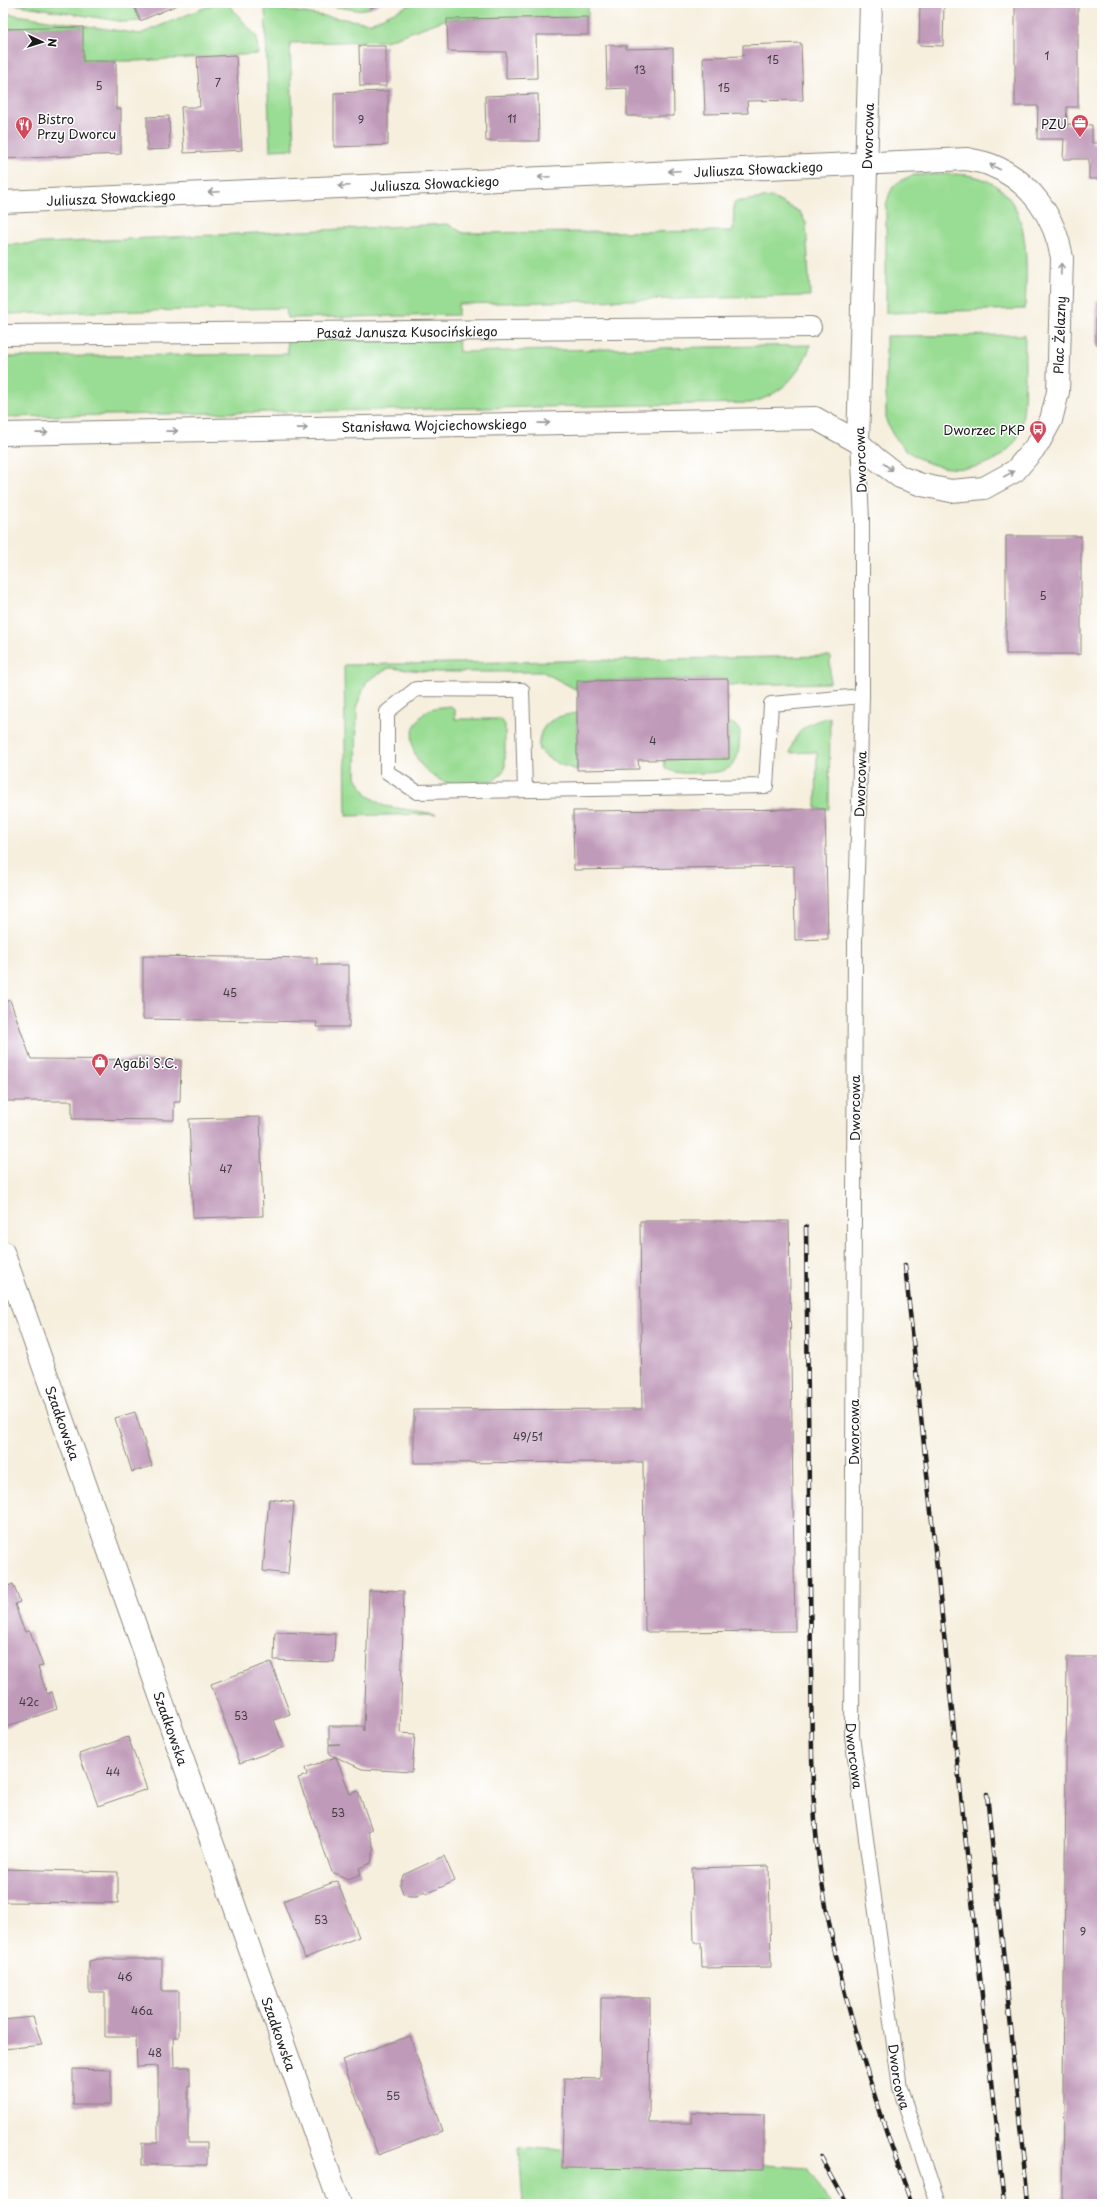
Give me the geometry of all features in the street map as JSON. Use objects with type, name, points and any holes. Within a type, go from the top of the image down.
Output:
[{"type":"street","name":"Dworcowa","points":[[858,442],[871,3]]},
{"type":"street","name":"Plac Żelazny","points":[[858,442],[900,477],[951,491],[984,488],[1015,471],[1038,444],[1050,420],[1058,392],[1062,266],[1058,238],[1049,216],[1034,196],[1012,177],[991,164],[967,159],[866,162]]},
{"type":"street","name":"Juliusza Słowackiego","points":[[3,202],[866,162]]},
{"type":"street","name":"Pasaż Janusza Kusocińskiego","points":[[3,335],[811,327]]},
{"type":"street","name":"Stanisława Wojciechowskiego","points":[[3,434],[815,418],[858,442]]},
{"type":"street","name":"Szadkowska","points":[[3,1252],[340,2204]]},
{"type":"lane","name":"Dworcowa","points":[[858,442],[862,519],[862,696],[855,941],[852,1736],[900,2088],[938,2204]]},
{"type":"lane","points":[[525,790],[522,690],[416,689],[387,712],[387,772],[417,792],[766,786],[771,704],[862,696]]},
{"type":"green space","points":[[6,3],[133,3],[140,21],[125,22]]},
{"type":"green space","points":[[216,3],[227,3],[257,37],[258,54],[137,61],[83,61],[82,27],[3,29],[3,13],[140,34]]},
{"type":"green space","points":[[312,3],[368,3],[371,8],[356,10]]},
{"type":"green space","points":[[414,3],[588,3],[588,17],[447,19],[386,41],[290,43],[294,149],[270,150],[265,7],[370,23]]},
{"type":"green space","points":[[914,175],[967,175],[989,182],[1005,193],[1015,208],[1022,227],[1026,268],[1025,309],[886,313],[886,206],[890,193],[895,185],[898,182]]},
{"type":"green space","points":[[771,197],[800,212],[806,223],[810,296],[458,304],[458,315],[287,318],[286,308],[3,314],[3,245],[448,224],[463,233],[733,231],[734,202]]},
{"type":"green space","points":[[1025,335],[1025,389],[1020,432],[1016,440],[1002,455],[985,464],[965,468],[945,468],[926,462],[909,452],[895,438],[886,420],[886,336]]},
{"type":"green space","points":[[458,337],[459,352],[811,345],[801,366],[788,382],[772,394],[751,403],[3,417],[3,357],[288,354],[287,338]]},
{"type":"green space","points":[[830,656],[830,683],[728,685],[727,679],[577,681],[577,690],[543,672],[435,672],[389,668],[367,681],[357,705],[356,777],[367,795],[384,806],[436,814],[346,816],[344,665]]},
{"type":"green space","points":[[451,706],[455,710],[455,719],[501,719],[505,725],[505,769],[494,781],[461,783],[444,782],[425,769],[418,760],[414,751],[412,740],[413,730],[418,720],[429,710]]},
{"type":"green space","points":[[577,713],[577,770],[561,765],[548,758],[539,750],[539,741],[544,728],[548,723],[561,716]]},
{"type":"green space","points":[[830,717],[829,809],[816,809],[817,752],[790,753],[795,739],[803,729],[815,722]]},
{"type":"green space","points":[[728,722],[735,725],[740,731],[738,754],[735,761],[726,770],[708,773],[680,773],[665,768],[664,760],[729,759]]},
{"type":"green space","points":[[519,2147],[807,2168],[830,2204],[523,2204]]},
{"type":"building","points":[[133,3],[182,3],[140,21]]},
{"type":"building","points":[[368,3],[381,3],[371,8]]},
{"type":"building","points":[[920,3],[944,3],[943,46],[919,45]]},
{"type":"building","points":[[1015,3],[1078,3],[1078,107],[1067,107],[1066,124],[1092,125],[1092,143],[1102,143],[1102,179],[1089,179],[1089,159],[1063,159],[1064,139],[1037,139],[1038,106],[1015,106]]},
{"type":"building","points":[[588,17],[588,35],[536,35],[537,78],[506,79],[506,52],[448,51],[447,19]]},
{"type":"building","points":[[83,27],[83,61],[116,61],[116,109],[121,109],[121,154],[3,159],[3,29]]},
{"type":"building","points":[[801,43],[803,100],[747,101],[748,113],[705,114],[703,57],[743,56],[743,45]]},
{"type":"building","points":[[606,45],[626,46],[626,49],[673,48],[674,116],[627,116],[627,88],[607,89]]},
{"type":"building","points":[[359,46],[386,46],[386,86],[360,86]]},
{"type":"building","points":[[236,55],[242,150],[184,153],[181,107],[200,107],[197,57]]},
{"type":"building","points":[[388,91],[388,145],[334,147],[334,93]]},
{"type":"building","points":[[538,94],[539,141],[486,141],[485,96]]},
{"type":"building","points":[[169,116],[170,149],[147,150],[147,117]]},
{"type":"building","points":[[1101,290],[1102,399],[1100,399],[1101,344],[1096,344],[1096,301],[1101,301]]},
{"type":"building","points":[[1006,536],[1081,536],[1081,654],[1006,654]]},
{"type":"building","points":[[728,679],[729,759],[638,760],[639,769],[577,770],[577,681]]},
{"type":"building","points":[[825,809],[828,939],[795,940],[794,866],[574,870],[573,811]]},
{"type":"building","points":[[143,956],[317,958],[317,965],[349,965],[349,1027],[316,1027],[317,1022],[143,1019]]},
{"type":"building","points":[[10,1000],[31,1059],[181,1060],[180,1102],[174,1102],[174,1120],[72,1119],[72,1101],[3,1101],[3,1003]]},
{"type":"building","points":[[260,1117],[263,1216],[193,1218],[189,1119]]},
{"type":"building","points":[[640,1221],[789,1221],[795,1631],[645,1632],[643,1462],[414,1463],[414,1410],[642,1409]]},
{"type":"building","points":[[135,1412],[152,1466],[132,1472],[115,1418]]},
{"type":"building","points":[[269,1499],[294,1502],[288,1574],[263,1571]]},
{"type":"building","points":[[3,1573],[8,1586],[13,1584],[20,1602],[15,1604],[20,1620],[25,1632],[30,1631],[43,1666],[38,1667],[47,1694],[52,1692],[57,1709],[3,1728]]},
{"type":"building","points":[[369,1590],[404,1591],[400,1733],[415,1734],[412,1772],[362,1769],[329,1754],[329,1745],[340,1744],[329,1744],[329,1726],[363,1726],[364,1731]]},
{"type":"building","points":[[275,1632],[335,1634],[334,1662],[274,1660]]},
{"type":"building","points":[[1067,1657],[1102,1657],[1102,2204],[1062,2204]]},
{"type":"building","points":[[271,1662],[290,1714],[274,1720],[284,1747],[240,1763],[211,1684]]},
{"type":"building","points":[[128,1737],[147,1789],[98,1806],[79,1754]]},
{"type":"building","points":[[336,1757],[350,1794],[358,1791],[372,1830],[368,1832],[374,1848],[371,1863],[359,1868],[361,1874],[348,1879],[332,1872],[298,1778],[307,1775],[305,1768]]},
{"type":"building","points":[[444,1856],[455,1881],[426,1894],[424,1891],[417,1896],[409,1896],[403,1893],[400,1885],[403,1875]]},
{"type":"building","points":[[769,1866],[771,1967],[702,1968],[701,1943],[694,1943],[692,1868]]},
{"type":"building","points":[[3,1869],[118,1872],[118,1903],[3,1902]]},
{"type":"building","points":[[337,1881],[359,1937],[305,1958],[283,1901]]},
{"type":"building","points":[[98,1959],[162,1959],[162,1991],[179,1991],[179,2037],[173,2037],[174,2067],[190,2067],[190,2087],[188,2086],[188,2143],[207,2143],[207,2165],[142,2165],[142,2143],[158,2143],[158,2066],[137,2067],[136,2037],[105,2037],[105,1992],[89,1992],[89,1961]]},
{"type":"building","points":[[601,1998],[650,1998],[649,2123],[692,2123],[692,2113],[764,2114],[764,2170],[562,2168],[564,2078],[600,2079]]},
{"type":"building","points":[[33,2017],[42,2045],[3,2049],[3,2020]]},
{"type":"building","points":[[410,2036],[442,2131],[378,2155],[342,2060]]},
{"type":"building","points":[[73,2069],[111,2070],[111,2105],[73,2105]]},
{"type":"railway","points":[[806,1227],[812,1755],[817,1846],[828,1918],[847,2001],[858,2042],[884,2124],[912,2204]]},
{"type":"railway","points":[[905,1265],[1004,2204]]},
{"type":"railway","points":[[987,1794],[1029,2204]]},
{"type":"railway","points":[[821,2157],[847,2204]]},
{"type":"place","name":"PZU","points":[[1080,138]]},
{"type":"place","name":"Bistro Przy Dworcu","points":[[24,140]]},
{"type":"place","name":"Dworzec PKP","points":[[1038,444]]},
{"type":"place","name":"Agabi S.C.","points":[[100,1077]]}]
